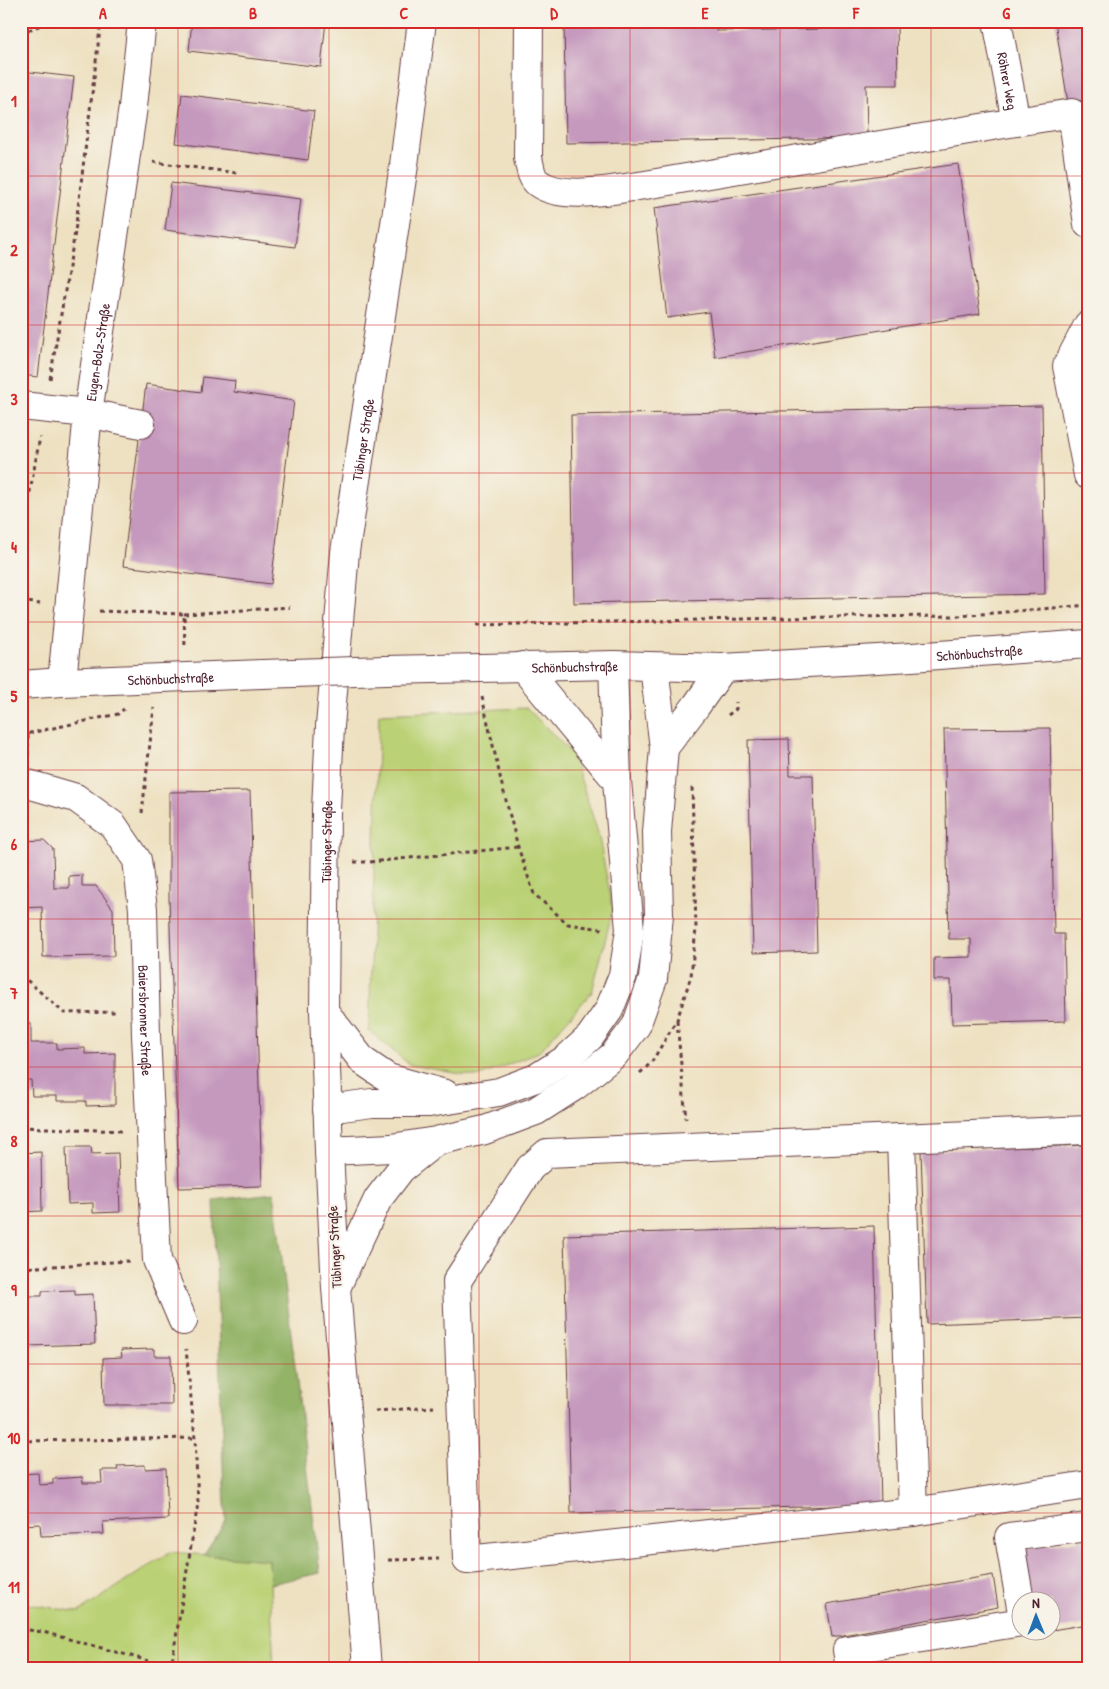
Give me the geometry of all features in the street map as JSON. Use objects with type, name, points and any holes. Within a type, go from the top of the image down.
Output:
[{"type":"main road","name":"Eugen-Bolz-Straße","points":[[62,682],[88,413],[125,158],[142,21]]},
{"type":"main road","name":"Tübinger Straße","points":[[366,1668],[336,1288],[329,1151],[324,1011],[325,862],[330,736],[345,552],[404,165],[422,21]]},
{"type":"main road","points":[[529,21],[528,158],[531,171],[537,182],[550,188],[568,192],[593,192],[645,185],[1016,122]]},
{"type":"main road","name":"Röhrer Weg","points":[[998,21],[1016,122],[1072,113],[1088,224]]},
{"type":"main road","points":[[1088,325],[1067,366],[1088,475]]},
{"type":"main road","points":[[33,408],[88,413],[141,424]]},
{"type":"main road","name":"Schönbuchstraße","points":[[21,685],[157,677],[475,669],[522,666],[729,667],[912,657],[1088,644]]},
{"type":"main road","points":[[327,1109],[372,1103],[430,1103],[499,1092],[536,1078],[572,1054],[590,1037],[609,1010],[623,975],[630,930],[617,781],[613,665]]},
{"type":"main road","points":[[522,666],[617,781]]},
{"type":"main road","points":[[329,1151],[391,1148],[436,1141],[485,1130],[536,1111],[575,1086],[614,1055],[636,1026],[653,979],[658,924],[657,832],[664,748],[654,667]]},
{"type":"main road","points":[[664,748],[729,667]]},
{"type":"main road","name":"Baiersbronner Straße","points":[[21,784],[28,784],[76,798],[113,825],[137,860],[144,909],[145,1012],[157,1260],[182,1322]]},
{"type":"main road","points":[[324,1011],[363,1061],[388,1078],[458,1098]]},
{"type":"main road","points":[[1088,1130],[547,1153],[530,1168],[457,1281],[467,1560],[768,1518],[913,1512],[1088,1485]]},
{"type":"main road","points":[[901,1138],[913,1512]]},
{"type":"main road","points":[[336,1288],[378,1199],[401,1168],[436,1141]]},
{"type":"main road","points":[[1018,1592],[1009,1537],[1088,1527]]},
{"type":"main road","points":[[850,1668],[847,1650],[1012,1624]]},
{"type":"path","points":[[21,33],[51,21]]},
{"type":"path","points":[[21,540],[33,408],[75,232],[101,21]]},
{"type":"path","points":[[125,158],[237,173]]},
{"type":"path","points":[[21,601],[69,609],[184,614],[290,607]]},
{"type":"path","points":[[477,625],[958,616],[1088,605]]},
{"type":"path","points":[[137,860],[157,677],[185,648],[184,614]]},
{"type":"path","points":[[723,719],[736,709],[729,667]]},
{"type":"path","points":[[475,669],[518,847],[534,894],[568,924],[610,930]]},
{"type":"path","points":[[21,736],[118,714],[125,708]]},
{"type":"path","points":[[692,785],[696,929]]},
{"type":"path","points":[[325,862],[370,862],[518,847]]},
{"type":"path","points":[[21,974],[64,1013],[145,1012]]},
{"type":"path","points":[[677,1020],[688,1147]]},
{"type":"path","points":[[21,1127],[151,1131]]},
{"type":"path","points":[[21,1268],[157,1260]]},
{"type":"path","points":[[21,1629],[43,1632],[171,1667],[198,1503],[195,1438],[182,1322]]},
{"type":"path","points":[[346,1413],[462,1406]]},
{"type":"path","points":[[21,1441],[195,1438]]},
{"type":"path","points":[[358,1562],[428,1558],[467,1560]]},
{"type":"green space","points":[[527,708],[573,755],[598,833],[613,909],[592,992],[539,1052],[478,1077],[410,1065],[369,1031],[379,714]]},
{"type":"green space","points":[[274,1193],[320,1573],[270,1584],[269,1560],[204,1555],[226,1521],[214,1200]]},
{"type":"green space","points":[[170,1552],[269,1560],[274,1668],[21,1668],[21,1603],[79,1612]]},
{"type":"building","points":[[192,21],[326,21],[321,67],[189,51]]},
{"type":"building","points":[[564,21],[716,21],[716,31],[822,29],[822,21],[897,21],[898,85],[866,85],[867,138],[566,143]]},
{"type":"building","points":[[1055,21],[1088,21],[1088,100],[1068,103]]},
{"type":"building","points":[[21,71],[74,77],[38,377],[21,375]]},
{"type":"building","points":[[182,94],[314,111],[308,160],[176,143]]},
{"type":"building","points":[[958,164],[980,314],[715,357],[709,312],[667,318],[654,208]]},
{"type":"building","points":[[171,183],[301,199],[295,247],[165,230]]},
{"type":"building","points":[[203,377],[235,381],[234,392],[294,401],[271,584],[123,566],[146,384],[201,392]]},
{"type":"building","points":[[1042,406],[1045,594],[574,603],[571,415]]},
{"type":"building","points":[[1050,728],[1054,934],[1064,934],[1066,1021],[952,1024],[951,980],[934,980],[934,958],[971,957],[971,939],[949,939],[944,729]]},
{"type":"building","points":[[789,739],[790,775],[813,775],[817,951],[753,953],[748,740]]},
{"type":"building","points":[[250,791],[262,1186],[179,1188],[169,898],[169,792]]},
{"type":"building","points":[[44,840],[53,849],[54,888],[69,888],[69,876],[82,875],[82,886],[96,886],[113,909],[114,956],[43,957],[42,907],[21,908],[21,841]]},
{"type":"building","points":[[21,1024],[31,1024],[31,1043],[57,1043],[57,1049],[85,1048],[85,1054],[115,1053],[115,1105],[86,1106],[86,1101],[57,1101],[57,1096],[32,1096],[31,1080],[21,1080]]},
{"type":"building","points":[[1088,1145],[1088,1318],[927,1324],[921,1151]]},
{"type":"building","points":[[66,1147],[91,1147],[92,1154],[118,1153],[120,1212],[93,1213],[93,1203],[68,1204]]},
{"type":"building","points":[[41,1152],[42,1211],[21,1212],[21,1153]]},
{"type":"building","points":[[874,1226],[881,1505],[571,1513],[564,1235]]},
{"type":"building","points":[[75,1290],[75,1295],[93,1294],[95,1344],[27,1346],[27,1357],[21,1357],[21,1308],[26,1308],[25,1296],[42,1296],[42,1291]]},
{"type":"building","points":[[154,1349],[154,1356],[171,1356],[172,1405],[104,1405],[103,1358],[122,1357],[121,1350]]},
{"type":"building","points":[[145,1465],[145,1469],[166,1468],[168,1519],[103,1522],[104,1534],[41,1536],[40,1524],[21,1525],[21,1474],[38,1473],[39,1485],[53,1484],[53,1479],[82,1477],[83,1483],[102,1483],[101,1470],[118,1470],[117,1466]]},
{"type":"building","points":[[1088,1538],[1088,1624],[1062,1628],[1062,1592],[1030,1592],[1023,1549]]},
{"type":"building","points":[[993,1575],[998,1607],[832,1637],[827,1604]]}]
